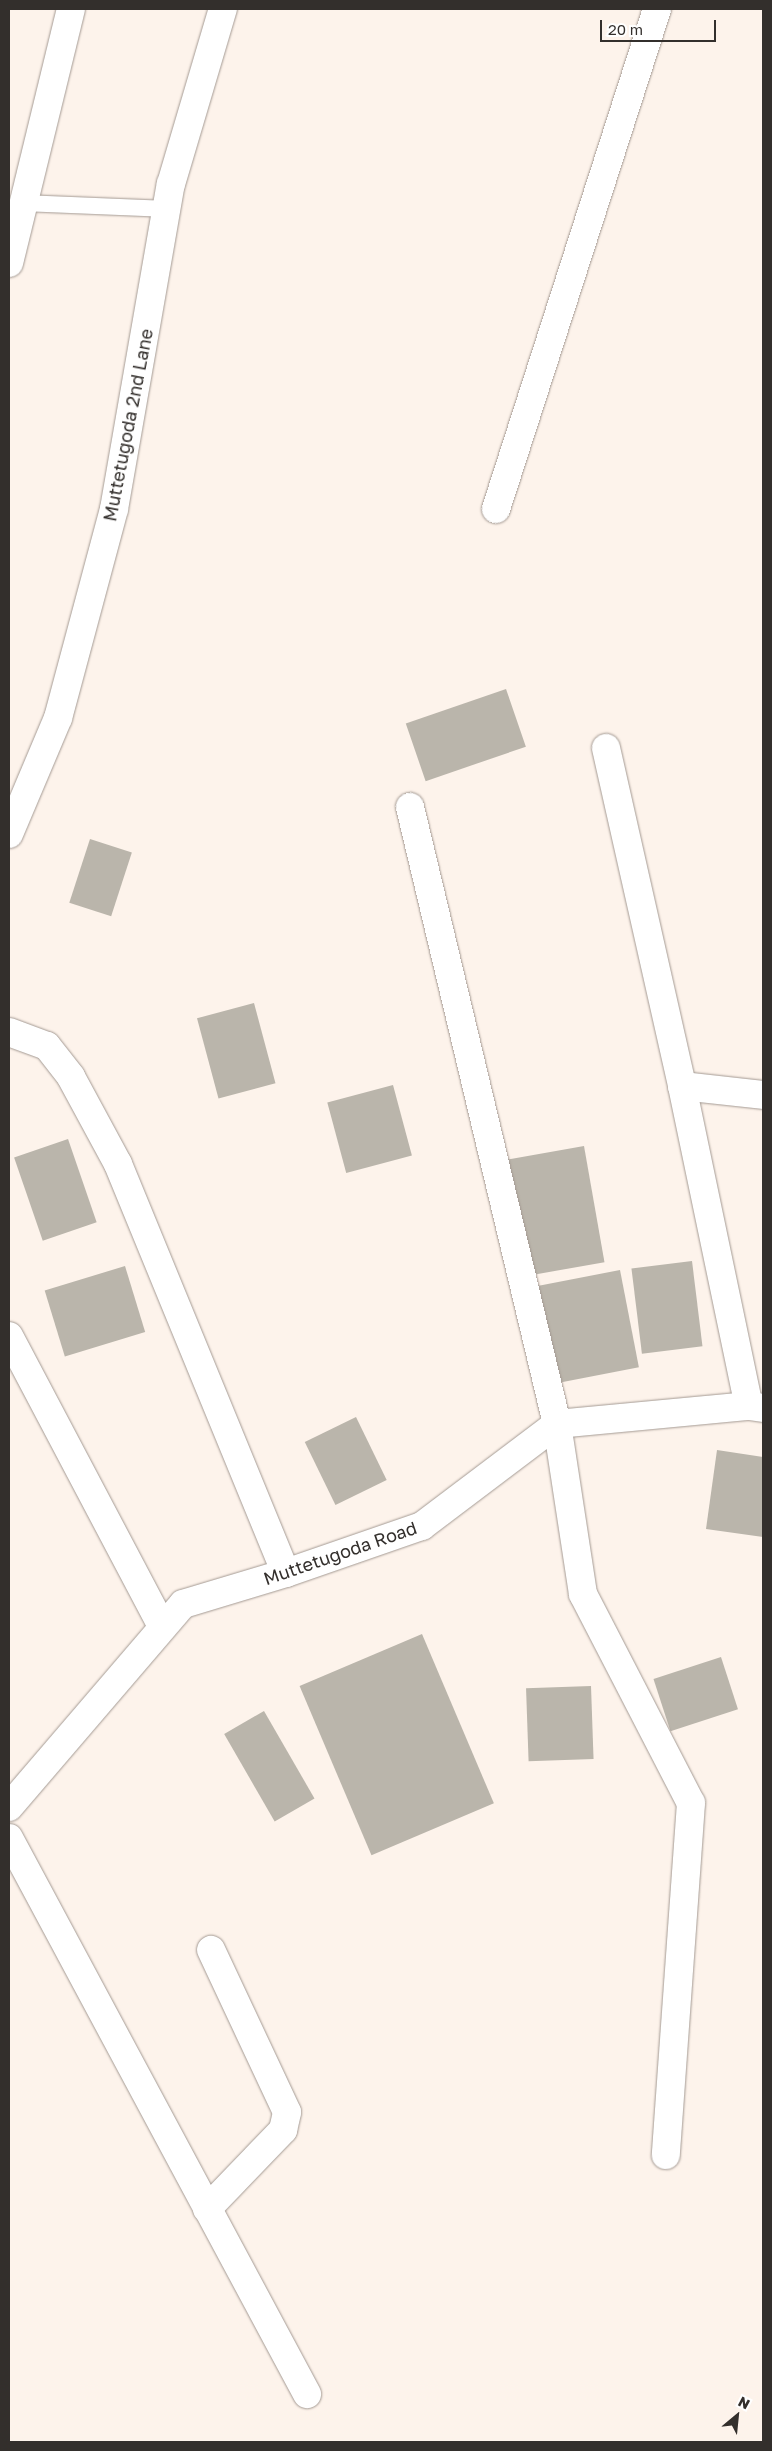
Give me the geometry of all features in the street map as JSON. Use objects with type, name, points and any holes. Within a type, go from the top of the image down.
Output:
[{"type":"street","points":[[9,264],[71,9]]},
{"type":"street","name":"Muttetugoda 2nd Lane","points":[[9,834],[58,718],[114,509],[171,184],[223,9]]},
{"type":"street","points":[[496,509],[657,9]]},
{"type":"street","points":[[557,1424],[756,1407],[606,748]]},
{"type":"street","points":[[410,807],[557,1424],[583,1594],[691,1803],[666,2154]]},
{"type":"street","points":[[9,1032],[47,1046],[71,1077],[118,1164],[286,1573]]},
{"type":"street","points":[[682,1086],[763,1095]]},
{"type":"street","points":[[9,1336],[162,1626]]},
{"type":"street","name":"Muttetugoda Road","points":[[9,1807],[162,1626],[184,1604],[286,1573],[422,1526],[557,1424]]},
{"type":"street","points":[[9,1838],[306,2394]]},
{"type":"street","points":[[207,2209],[283,2130],[287,2112],[211,1950]]},
{"type":"lane","points":[[24,203],[167,209]]},
{"type":"building","points":[[506,689],[526,747],[426,781],[406,724]]},
{"type":"building","points":[[90,839],[132,853],[111,916],[69,903]]},
{"type":"building","points":[[254,1003],[275,1083],[218,1098],[197,1018]]},
{"type":"building","points":[[393,1085],[412,1156],[346,1173],[327,1103]]},
{"type":"building","points":[[68,1139],[97,1222],[43,1241],[14,1158]]},
{"type":"building","points":[[584,1146],[604,1262],[524,1276],[503,1160]]},
{"type":"building","points":[[692,1261],[702,1346],[642,1354],[631,1268]]},
{"type":"building","points":[[125,1266],[145,1332],[65,1357],[45,1291]]},
{"type":"building","points":[[620,1270],[639,1367],[553,1384],[534,1287]]},
{"type":"building","points":[[356,1417],[387,1480],[335,1505],[305,1442]]},
{"type":"building","points":[[717,1450],[763,1457],[763,1537],[706,1529]]},
{"type":"building","points":[[422,1634],[494,1803],[371,1855],[300,1686]]},
{"type":"building","points":[[721,1657],[738,1709],[670,1731],[653,1679]]},
{"type":"building","points":[[591,1686],[594,1759],[529,1761],[526,1688]]},
{"type":"building","points":[[264,1711],[314,1798],[275,1821],[224,1734]]}]
